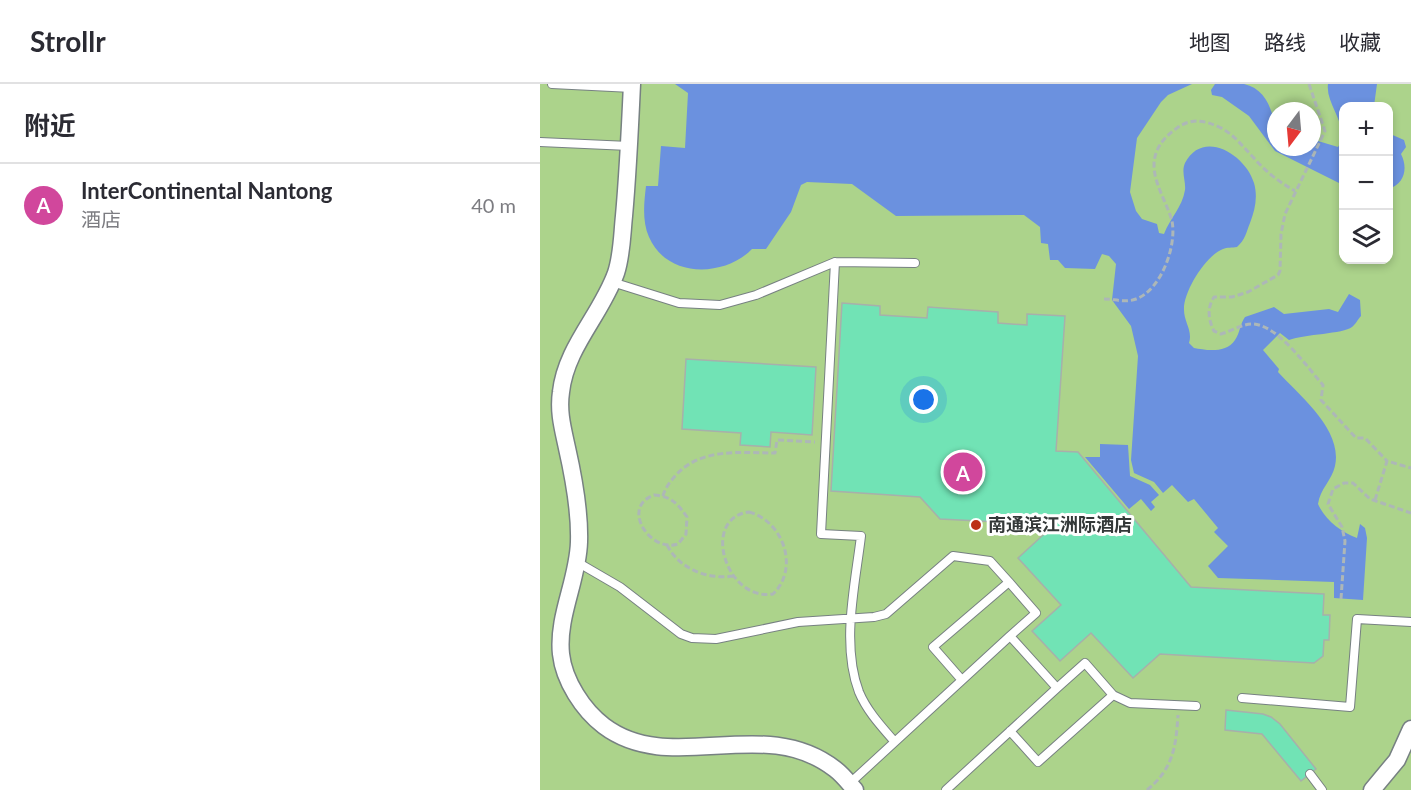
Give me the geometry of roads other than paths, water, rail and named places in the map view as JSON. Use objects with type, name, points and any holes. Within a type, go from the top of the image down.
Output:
[{"type":"street","points":[[632,86],[620,254],[612,282],[571,355],[561,392],[561,420],[579,522],[577,562],[563,621],[561,655],[566,671],[586,710],[605,727],[624,737],[650,745],[677,747],[746,742],[783,746],[819,759],[836,769],[852,787]]},
{"type":"street","points":[[1372,790],[1397,760],[1411,729]]},
{"type":"lane","points":[[552,84],[632,86]]},
{"type":"lane","points":[[540,142],[629,146]]},
{"type":"lane","points":[[612,282],[679,303],[720,305],[756,296],[835,262],[915,263]]},
{"type":"lane","points":[[835,262],[821,534],[861,536],[850,651],[860,692],[876,719],[894,741]]},
{"type":"lane","points":[[577,562],[620,587],[670,627],[692,638],[716,639],[798,622],[874,617],[886,614],[953,556],[990,561],[1036,613],[894,741],[852,787]]},
{"type":"lane","points":[[961,679],[933,647],[1009,582]]},
{"type":"lane","points":[[1242,698],[1350,707],[1357,618],[1411,622]]},
{"type":"lane","points":[[1010,636],[1057,688]]},
{"type":"lane","points":[[946,790],[1084,663],[1113,695],[1130,703],[1196,706]]},
{"type":"lane","points":[[1010,731],[1038,762],[1113,695]]},
{"type":"lane","points":[[1310,774],[1322,790]]},
{"type":"water","points":[[675,84],[1192,84],[1168,95],[1137,138],[1130,192],[1136,211],[1142,219],[1157,224],[1159,233],[1164,234],[1183,196],[1185,163],[1202,147],[1223,149],[1233,155],[1242,163],[1254,183],[1255,208],[1244,239],[1237,247],[1226,248],[1216,253],[1203,266],[1187,294],[1184,314],[1190,334],[1189,343],[1194,348],[1215,350],[1226,347],[1235,340],[1245,317],[1274,307],[1284,314],[1329,309],[1338,312],[1349,294],[1360,300],[1361,316],[1352,327],[1289,340],[1280,333],[1263,350],[1279,369],[1278,372],[1318,414],[1333,440],[1336,453],[1335,466],[1318,504],[1329,520],[1339,529],[1357,538],[1360,524],[1365,528],[1367,538],[1363,600],[1334,598],[1334,582],[1218,578],[1208,566],[1228,546],[1214,532],[1218,528],[1194,499],[1188,502],[1172,485],[1163,493],[1154,482],[1134,473],[1131,460],[1138,356],[1131,326],[1112,300],[1116,264],[1109,256],[1102,254],[1095,269],[1065,268],[1058,260],[1050,260],[1048,244],[1041,243],[1040,227],[1024,215],[896,216],[852,184],[807,182],[801,185],[791,212],[766,249],[752,249],[727,265],[712,269],[682,267],[669,261],[657,251],[649,237],[645,225],[644,205],[646,186],[658,186],[661,146],[685,148],[688,93]]},
{"type":"water","points":[[1215,84],[1244,84],[1261,93],[1267,103],[1267,140],[1249,116],[1222,97],[1212,95],[1211,90]]},
{"type":"water","points":[[1328,84],[1377,84],[1375,102],[1339,102],[1339,122],[1330,100]]},
{"type":"water","points":[[1393,135],[1404,140],[1406,147],[1401,154],[1404,174],[1399,183],[1394,186]]},
{"type":"water","points":[[1321,142],[1338,147],[1339,145],[1339,183],[1285,156],[1321,156]]},
{"type":"water","points":[[1100,444],[1128,445],[1130,476],[1150,485],[1159,495],[1151,502],[1155,507],[1151,511],[1141,499],[1129,509],[1085,457],[1100,457]]},
{"type":"place","name":"InterContinental Nantong","points":[[963,472]]},
{"type":"place","name":"南通滨江洲际酒店","points":[[976,525]]}]
